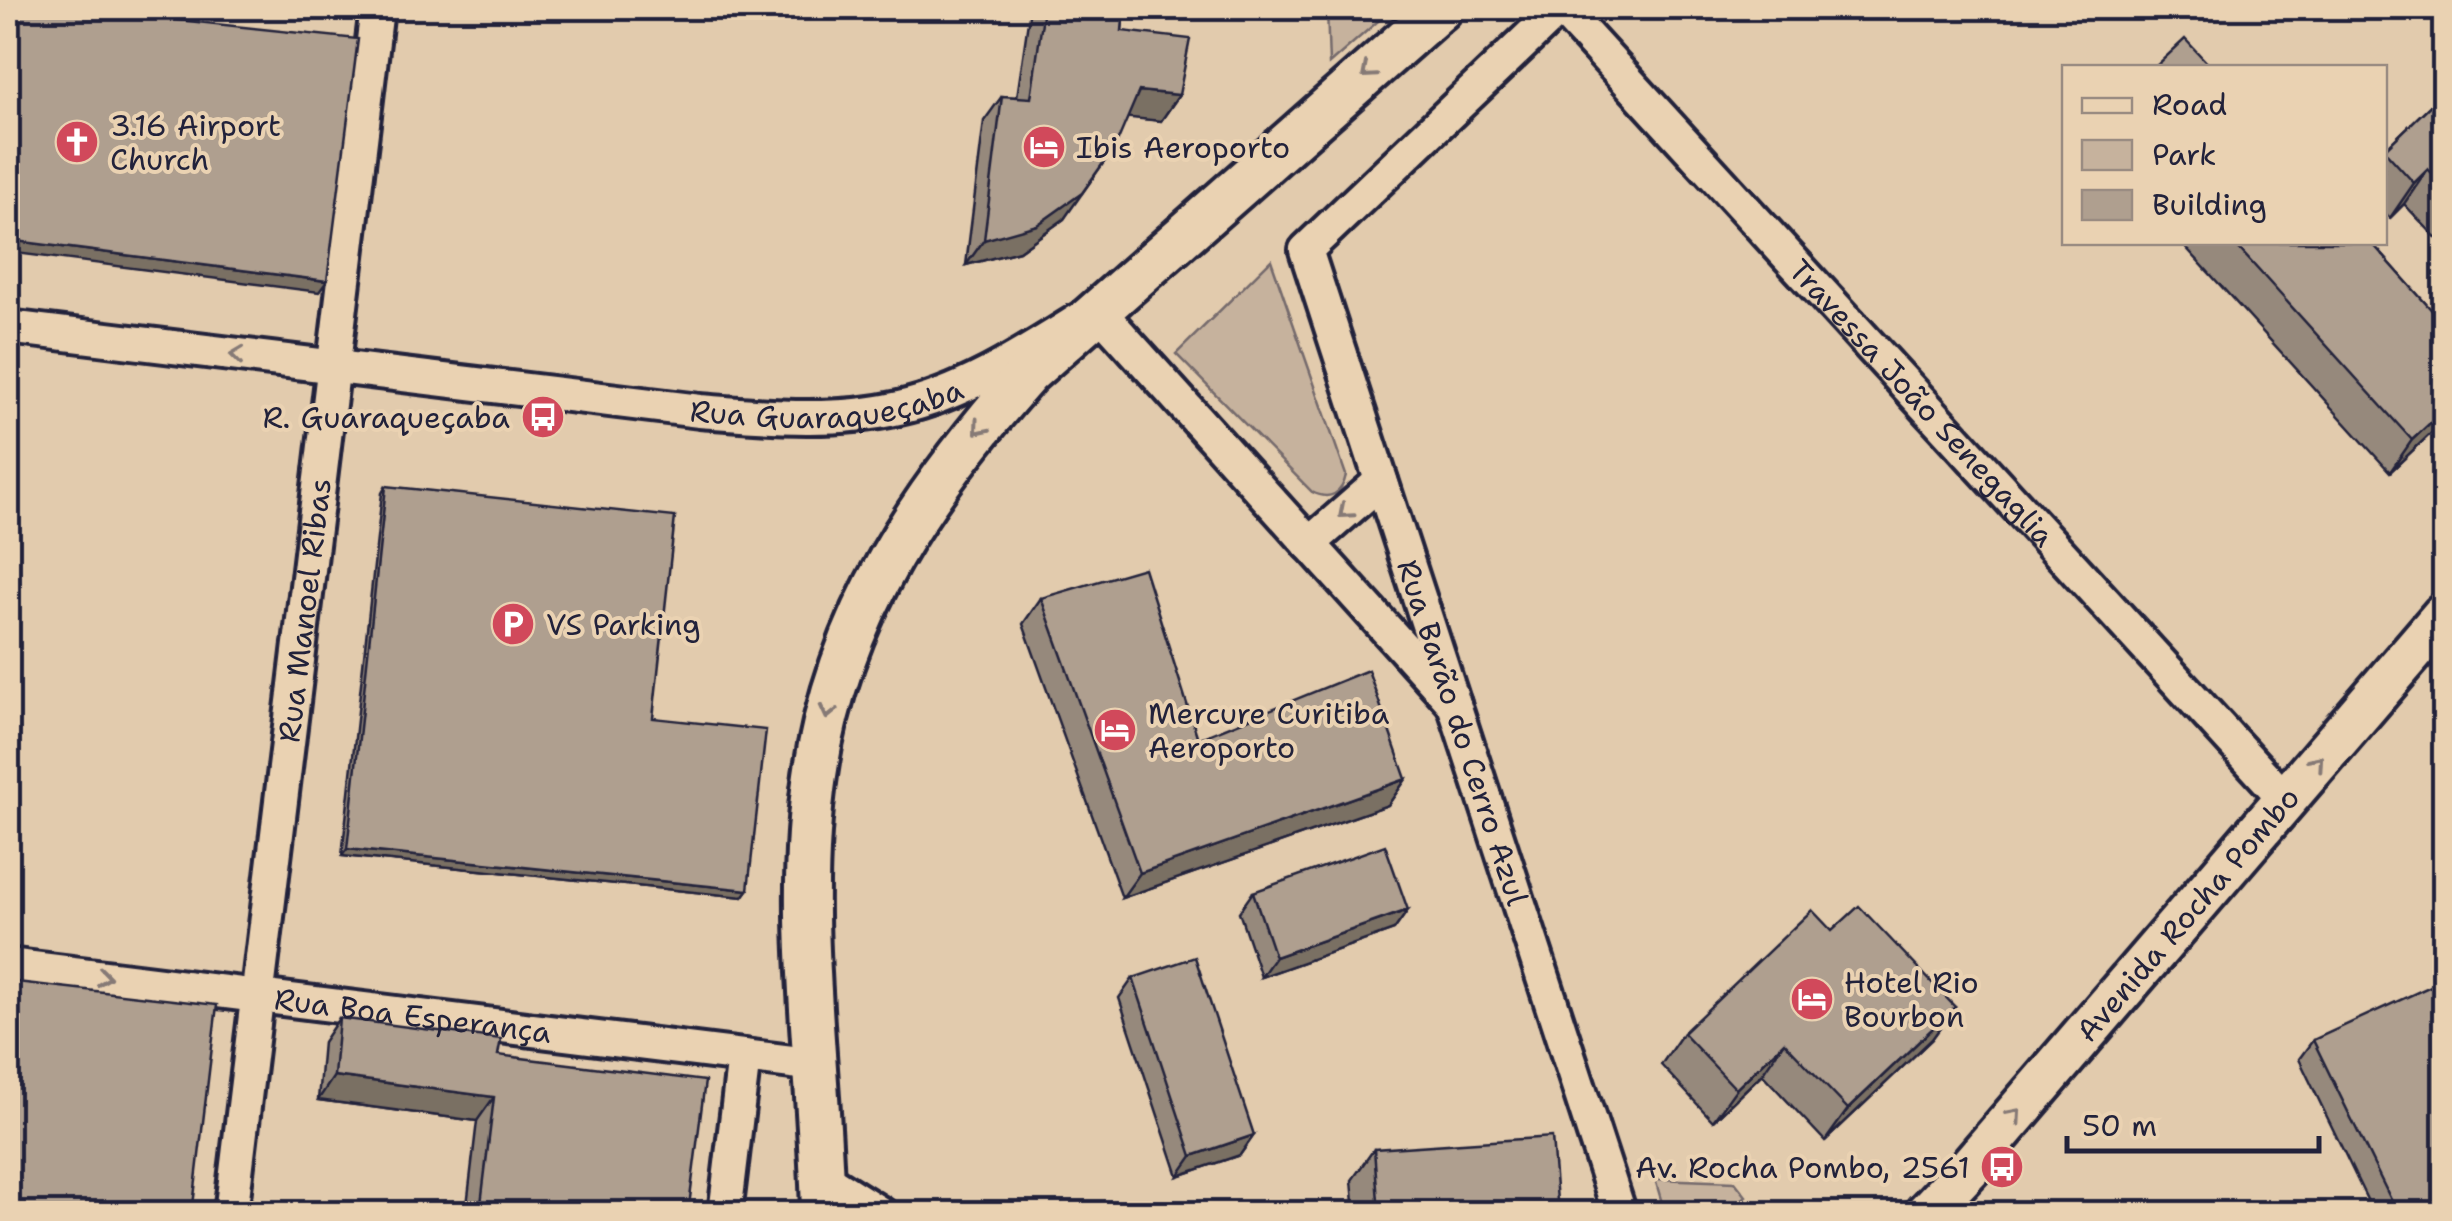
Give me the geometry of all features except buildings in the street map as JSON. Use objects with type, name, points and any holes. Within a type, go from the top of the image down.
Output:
[{"type":"main road","points":[[823,1195],[808,935],[808,862],[815,775],[831,700],[851,640],[880,575],[916,512],[973,435],[1028,373],[1441,8]]},
{"type":"main road","name":"Avenida Rocha Pombo","points":[[1926,1214],[2444,615]]},
{"type":"street","name":"Rua Manoel Ribas","points":[[231,1214],[378,8]]},
{"type":"street","name":"Rua Barão do Cerro Azul","points":[[1560,8],[1306,250],[1620,1214]]},
{"type":"street","name":"Travessa João Senegaglia","points":[[1560,8],[2285,799]]},
{"type":"street","name":"Rua Guaraqueçaba","points":[[8,327],[700,411],[772,417],[835,416],[899,408],[956,389],[1010,362],[1097,309]]},
{"type":"street","points":[[1097,309],[1454,704]]},
{"type":"street","points":[[1309,544],[1381,481]]},
{"type":"street","name":"Rua Boa Esperança","points":[[8,965],[816,1065]]},
{"type":"street","points":[[725,1214],[744,1056]]},
{"type":"street","points":[[823,1195],[881,1214]]},
{"type":"green space","points":[[1327,8],[1393,8],[1329,64]]},
{"type":"green space","points":[[1271,260],[1346,475],[1338,491],[1330,496],[1312,492],[1176,354]]},
{"type":"green space","points":[[1655,1179],[1735,1182],[1746,1196],[1726,1213],[1665,1213]]},
{"type":"place","name":"3.16 Airport Church","points":[[77,142]]},
{"type":"place","name":"Ibis Aeroporto","points":[[1044,147]]},
{"type":"place","name":"R. Guaraqueçaba","points":[[543,417]]},
{"type":"place","name":"VS Parking","points":[[513,624]]},
{"type":"place","name":"Mercure Curitiba Aeroporto","points":[[1115,730]]},
{"type":"place","name":"Hotel Rio Bourbon","points":[[1812,999]]},
{"type":"place","name":"Av. Rocha Pombo, 2561","points":[[2002,1167]]}]
